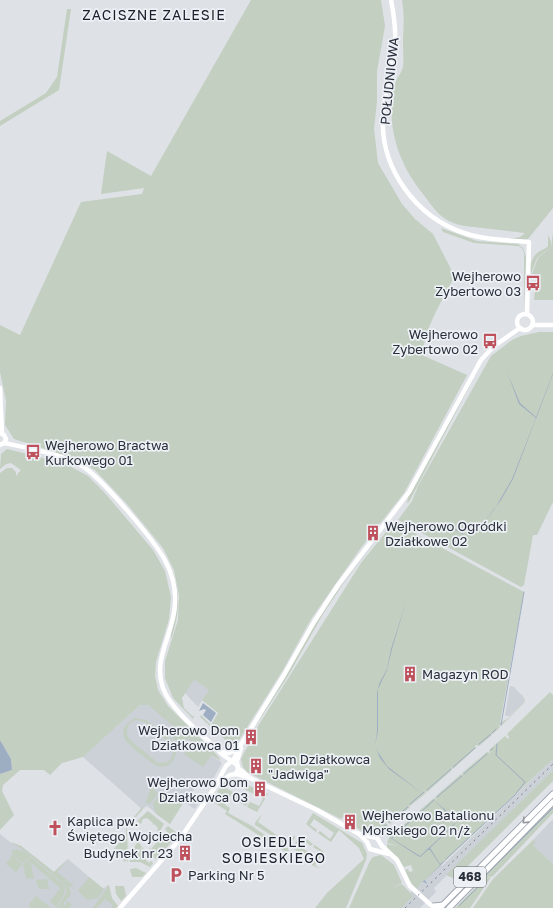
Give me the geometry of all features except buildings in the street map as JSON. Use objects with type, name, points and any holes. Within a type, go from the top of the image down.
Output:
[{"type":"main road","name":"468","points":[[441,907],[553,794]]},
{"type":"main road","name":"468","points":[[449,908],[553,802]]},
{"type":"main road","points":[[432,907],[441,907]]},
{"type":"street","name":"POŁUDNIOWA","points":[[391,0],[395,24],[395,44],[383,119],[388,155],[395,172],[412,198],[434,218],[455,230],[484,239],[529,242],[526,314]]},
{"type":"street","points":[[519,327],[518,318],[526,314],[533,323],[553,325]]},
{"type":"street","points":[[519,327],[527,330],[533,323]]},
{"type":"street","points":[[120,908],[180,839],[226,767],[232,762],[238,749],[284,675],[314,622],[338,585],[407,496],[481,360],[506,336],[519,327]]},
{"type":"street","points":[[0,388],[2,444],[16,444],[73,462],[90,472],[100,480],[161,553],[171,576],[175,602],[171,627],[161,659],[161,683],[170,702],[250,778]]},
{"type":"street","points":[[214,788],[221,780],[233,774],[238,767],[237,761],[244,739]]},
{"type":"street","points":[[221,752],[229,753],[238,749]]},
{"type":"street","points":[[221,752],[226,767],[233,774],[250,778],[317,810],[359,834],[377,838],[400,864],[410,886],[432,907]]},
{"type":"street","points":[[359,834],[367,843],[369,848],[391,855]]},
{"type":"street","points":[[367,843],[372,838]]},
{"type":"street","points":[[375,850],[378,848],[380,843]]},
{"type":"shaded area","points":[[194,680],[209,690],[198,707],[185,693]]},
{"type":"shaded area","points":[[510,686],[514,687],[524,698],[524,702],[509,716],[505,716]]},
{"type":"shaded area","points":[[140,705],[148,705],[197,745],[222,763],[209,786],[200,780],[192,793],[201,799],[195,809],[187,804],[182,804],[170,824],[147,806],[142,809],[83,757]]},
{"type":"shaded area","points":[[553,759],[553,770],[434,888],[436,892],[420,908],[395,908],[440,863],[442,866]]},
{"type":"shaded area","points":[[553,819],[553,864],[533,845],[533,840]]},
{"type":"shaded area","points":[[0,834],[10,842],[21,846],[54,872],[68,859],[103,889],[108,885],[115,908],[0,908]]},
{"type":"green space","points":[[251,0],[381,0],[385,26],[377,71],[377,101],[374,129],[378,163],[402,204],[415,219],[433,234],[451,269],[453,279],[429,327],[424,347],[424,356],[467,375],[404,493],[360,549],[311,619],[283,670],[234,748],[200,717],[201,715],[211,725],[218,713],[202,700],[209,690],[194,680],[182,698],[184,708],[192,716],[194,716],[193,719],[173,698],[165,678],[165,661],[178,620],[179,595],[174,570],[163,548],[127,504],[95,470],[76,459],[14,439],[5,425],[6,401],[0,372],[0,325],[20,335],[81,202],[142,194],[144,188],[101,194],[107,151],[151,176]]},
{"type":"green space","points":[[402,0],[553,0],[553,208],[528,239],[509,239],[520,237],[525,233],[465,226],[445,219],[432,206],[407,170],[396,143],[392,115],[394,86],[403,67],[404,18]]},
{"type":"green space","points":[[67,9],[71,9],[59,90],[0,126],[0,121],[46,93],[57,77]]},
{"type":"green space","points":[[441,228],[477,241],[518,244],[523,248],[526,257],[524,306],[524,253],[522,248],[518,246],[474,243],[443,232]]},
{"type":"green space","points":[[553,233],[553,300],[534,300],[536,279],[534,274],[532,274],[538,258],[551,247]]},
{"type":"green space","points":[[548,235],[551,241],[551,247],[537,258],[531,274],[530,268],[535,255],[548,246]]},
{"type":"green space","points":[[539,332],[553,332],[553,502],[537,535],[533,535],[524,585],[521,587],[398,520],[412,501],[418,486],[491,356],[512,340],[521,336]]},
{"type":"green space","points":[[479,368],[409,502],[407,503],[408,497]]},
{"type":"green space","points":[[7,449],[64,463],[88,476],[104,492],[153,550],[165,571],[171,597],[169,619],[156,662],[155,676],[158,690],[168,706],[218,756],[221,761],[211,755],[203,767],[184,754],[191,743],[207,752],[187,738],[181,745],[167,733],[173,726],[148,705],[140,705],[83,757],[62,763],[50,775],[44,770],[20,770],[3,785],[2,791],[14,815],[0,830],[0,774],[12,770],[11,759],[0,740],[0,473],[7,468],[12,468],[16,472],[16,476],[21,470],[11,463],[6,464],[0,469],[1,454]]},
{"type":"green space","points":[[126,506],[152,536],[162,551],[170,566],[176,581],[178,599],[177,618],[171,639],[177,602],[173,574],[153,538]]},
{"type":"green space","points":[[394,522],[524,592],[500,723],[507,719],[524,702],[524,698],[520,693],[524,697],[525,700],[524,703],[501,726],[498,724],[500,727],[493,734],[491,732],[492,735],[479,746],[475,746],[476,748],[453,769],[451,767],[452,770],[427,792],[424,791],[426,793],[410,806],[408,805],[410,807],[390,824],[386,821],[385,822],[388,826],[381,831],[370,834],[365,833],[344,819],[344,816],[341,819],[247,772],[243,767],[241,759],[258,726],[361,563]]},
{"type":"green space","points":[[387,526],[341,587],[323,614],[288,676],[255,727],[306,638],[332,598]]},
{"type":"green space","points":[[550,692],[553,695],[553,759],[424,881],[422,881],[417,889],[410,882],[405,870],[408,869],[409,872],[413,871],[411,865],[404,867],[398,858],[387,849],[387,844],[399,846],[387,843],[389,838],[418,812],[420,814],[419,811],[434,798],[437,800],[435,797],[461,774],[463,776],[462,773],[487,752],[490,753],[489,750],[505,736],[508,739],[509,737],[507,734]]},
{"type":"green space","points":[[134,718],[146,720],[179,746],[176,748],[174,760],[169,765],[161,767],[157,766],[124,738],[123,732],[125,726]],"holes":[[[136,720],[145,722],[172,745],[173,755],[168,762],[158,763],[128,737],[127,728],[130,723]]]},
{"type":"green space","points":[[553,770],[553,781],[455,879],[446,875]]},
{"type":"green space","points":[[234,779],[268,794],[257,812],[247,807],[250,802],[259,806],[263,799],[230,781],[226,788],[233,792],[228,799],[217,792],[224,782]]},
{"type":"green space","points":[[150,785],[158,794],[149,804],[145,804],[150,791]]},
{"type":"green space","points":[[234,792],[249,801],[246,806],[231,798]]},
{"type":"green space","points":[[172,794],[184,802],[170,824],[155,813],[153,803],[160,795],[169,797]]},
{"type":"green space","points":[[215,796],[226,802],[225,805],[230,808],[228,813],[252,826],[284,848],[288,848],[289,854],[225,814],[227,811],[210,800]]},
{"type":"green space","points":[[553,805],[553,813],[493,876],[480,880]]},
{"type":"green space","points":[[143,806],[143,809],[127,827],[128,862],[126,860],[125,862],[114,853],[113,850],[126,834],[126,827]]},
{"type":"green space","points":[[148,811],[164,824],[160,831],[157,831],[158,828],[154,824],[152,825],[153,823],[147,818],[143,819],[141,824],[137,821]]},
{"type":"green space","points":[[313,813],[362,843],[367,854],[366,860],[346,908],[315,908],[327,893],[364,859],[359,848],[339,830],[331,842],[318,833],[320,831],[330,839],[334,833],[314,819],[310,825],[317,830],[316,832],[306,824]]},
{"type":"green space","points":[[262,814],[258,822],[288,843],[295,835],[295,838],[289,845],[255,825]]},
{"type":"green space","points":[[168,826],[178,834],[156,860],[151,856],[149,848],[151,849],[167,831],[165,829]]},
{"type":"green space","points":[[299,836],[302,836],[313,844],[311,846],[301,838],[297,844],[317,858],[321,852],[313,847],[315,845],[324,852],[315,865],[320,869],[312,865],[313,862],[294,849],[292,850]]},
{"type":"green space","points":[[533,840],[536,842],[533,845],[553,864],[553,908],[473,908],[493,879]]},
{"type":"green space","points":[[138,841],[142,847],[130,860],[130,850],[132,851]]},
{"type":"green space","points":[[11,842],[21,846],[54,872],[68,859],[57,872],[74,886],[69,887],[71,894],[63,904],[65,905],[68,901],[72,905],[69,908],[59,908],[66,893],[66,887],[64,884],[26,852]]},
{"type":"green space","points":[[143,847],[146,857],[145,859],[149,863],[151,861],[153,863],[150,867],[140,862],[129,862]]},
{"type":"green space","points":[[16,849],[26,853],[65,886],[58,908],[50,902],[60,888],[27,859],[23,863],[12,855],[12,851]]},
{"type":"green space","points":[[12,855],[22,864],[16,872],[6,864]]},
{"type":"green space","points":[[381,855],[394,865],[402,883],[392,888],[402,884],[413,896],[401,908],[349,908],[370,861],[373,857]]},
{"type":"green space","points":[[27,860],[31,863],[34,879],[26,878],[23,865]]},
{"type":"green space","points":[[136,868],[146,873],[142,877],[132,877],[130,869]]},
{"type":"green space","points":[[89,877],[104,889],[98,898],[87,900],[78,891]]},
{"type":"green space","points":[[491,877],[470,908],[455,908],[483,880]]},
{"type":"green space","points":[[47,879],[49,889],[39,889],[36,880]]},
{"type":"green space","points":[[109,885],[112,898],[118,906],[116,908],[111,908],[113,905],[105,899],[97,908],[93,908]]},
{"type":"green space","points":[[115,886],[124,886],[126,896],[121,901],[116,894]]},
{"type":"green space","points":[[36,896],[51,908],[31,908],[28,905]]},
{"type":"water","points":[[507,372],[520,403],[536,417],[553,373],[513,479],[496,507],[512,479],[536,418],[519,404]]},
{"type":"water","points":[[406,602],[387,670],[378,689],[378,731],[375,745],[377,732],[377,693],[379,684],[387,669],[391,649]]},
{"type":"water","points":[[203,703],[216,713],[211,722],[203,715],[206,710],[204,709],[199,711]]},
{"type":"water","points":[[0,740],[11,759],[12,770],[0,774]]},
{"type":"water","points":[[375,745],[387,766],[423,794],[389,769],[380,758]]},
{"type":"water","points":[[433,800],[456,818],[457,821]]},
{"type":"water","points":[[456,822],[454,825],[430,848],[440,864],[447,859],[425,880],[440,865],[430,850],[420,857],[375,828],[420,856],[446,832],[438,823],[447,831]]},
{"type":"waterway","points":[[451,527],[463,534]]},
{"type":"waterway","points":[[501,725],[524,592]]},
{"type":"waterway","points":[[492,733],[496,729]]},
{"type":"waterway","points":[[479,744],[491,734]]},
{"type":"waterway","points":[[446,859],[515,795],[525,782],[496,755],[497,744]]},
{"type":"waterway","points":[[453,767],[475,748]]},
{"type":"waterway","points":[[464,774],[487,754]]},
{"type":"waterway","points":[[427,790],[451,769]]},
{"type":"waterway","points":[[437,797],[462,776]]},
{"type":"waterway","points":[[410,804],[424,792]]},
{"type":"waterway","points":[[421,812],[434,800]]},
{"type":"waterway","points":[[389,822],[408,807]]},
{"type":"waterway","points":[[486,875],[553,808]]},
{"type":"waterway","points":[[392,838],[418,814]]},
{"type":"waterway","points":[[380,830],[386,825]]},
{"type":"waterway","points":[[459,906],[484,881]]},
{"type":"railway","points":[[405,908],[553,764]]},
{"type":"place","name":"Wejherowo Zybertowo 03","points":[[533,283]]},
{"type":"place","name":"Wejherowo Zybertowo 02","points":[[490,341]]},
{"type":"place","name":"Wejherowo Bractwa Kurkowego 01","points":[[33,452]]},
{"type":"place","name":"Wejherowo Ogródki Działkowe 02","points":[[373,533]]},
{"type":"place","name":"Magazyn ROD","points":[[410,674]]},
{"type":"place","name":"Wejherowo Dom Działkowca 01","points":[[251,737]]},
{"type":"place","name":"Dom Działkowca \"Jadwiga\"","points":[[256,766]]},
{"type":"place","name":"Wejherowo Dom Działkowca 03","points":[[260,789]]},
{"type":"place","name":"Wejherowo Batalionu Morskiego 02 n/ż","points":[[350,822]]},
{"type":"place","name":"Kaplica pw. Świętego Wojciecha","points":[[55,828]]},
{"type":"place","name":"Budynek nr 23","points":[[185,853]]},
{"type":"place","name":"Parking Nr 5","points":[[176,875]]},
{"type":"district","name":"ZACISZNE ZALESIE","points":[[154,15]]},
{"type":"district","name":"OSIEDLE SOBIESKIEGO","points":[[274,850]]}]
